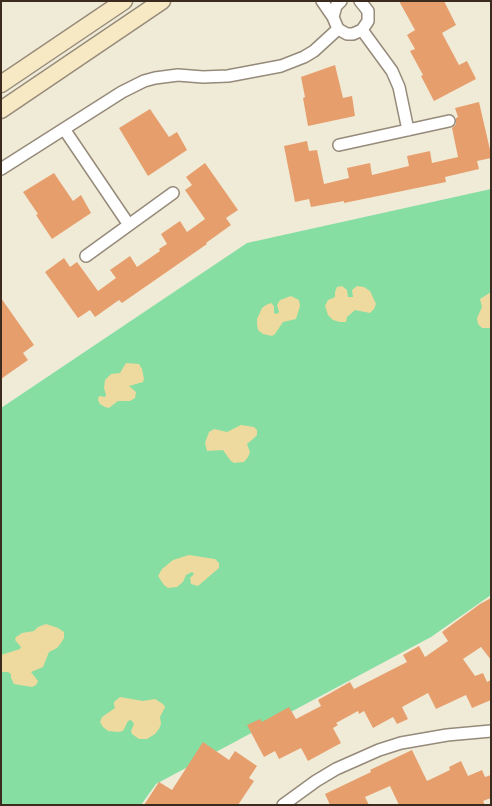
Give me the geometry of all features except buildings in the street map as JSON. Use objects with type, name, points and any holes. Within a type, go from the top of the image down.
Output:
[{"type":"street","points":[[1,84],[124,1]]},
{"type":"street","points":[[1,110],[162,1]]},
{"type":"street","points":[[322,1],[338,28],[347,34],[358,33],[368,21],[368,11],[365,3]]},
{"type":"street","points":[[333,17],[334,11],[341,1]]},
{"type":"street","points":[[1,169],[122,92],[144,81],[167,76],[228,76],[281,66],[293,62],[314,50],[338,28]]},
{"type":"street","points":[[362,30],[392,70],[408,130]]},
{"type":"street","points":[[339,145],[449,121]]},
{"type":"street","points":[[64,129],[128,224]]},
{"type":"street","points":[[86,256],[172,192]]},
{"type":"street","points":[[283,805],[336,769],[379,750],[401,743],[448,735],[491,731]]},
{"type":"green space","points":[[491,189],[491,595],[431,637],[156,784],[141,805],[1,805],[1,408],[247,243]]},
{"type":"sand","points":[[342,286],[347,290],[348,297],[353,297],[352,290],[357,286],[364,287],[370,291],[376,304],[374,309],[370,313],[355,310],[347,317],[346,322],[333,320],[328,315],[325,306],[328,300],[335,297],[337,287]]},
{"type":"sand","points":[[491,292],[491,328],[482,328],[478,324],[477,318],[482,307],[480,299]]},
{"type":"sand","points":[[291,296],[299,300],[300,306],[296,319],[283,322],[272,336],[263,334],[258,330],[257,319],[262,308],[271,303],[274,306],[274,313],[277,314],[279,312],[277,305],[280,300]]},
{"type":"sand","points":[[126,363],[139,364],[142,369],[143,382],[129,386],[136,392],[135,398],[130,401],[118,401],[109,408],[105,407],[98,400],[99,396],[105,397],[106,395],[104,388],[105,380],[111,374],[120,373]]},
{"type":"sand","points":[[241,425],[254,427],[257,430],[257,435],[247,444],[250,452],[244,462],[234,463],[223,450],[207,451],[205,443],[209,432],[214,429],[227,432]]},
{"type":"sand","points":[[189,555],[215,559],[219,563],[219,568],[198,586],[191,584],[190,578],[194,574],[192,572],[186,575],[183,582],[177,587],[168,588],[158,576],[162,569],[173,560]]},
{"type":"sand","points":[[46,624],[64,632],[64,638],[57,648],[49,652],[43,667],[31,672],[38,681],[36,685],[32,687],[14,684],[11,674],[1,672],[1,655],[20,649],[21,647],[15,640],[16,637],[22,633],[34,631]]},
{"type":"sand","points":[[120,697],[143,701],[155,699],[163,704],[165,707],[160,717],[161,724],[155,734],[147,739],[139,739],[132,734],[131,731],[134,724],[131,720],[128,721],[123,731],[108,731],[103,727],[100,722],[102,717],[115,708],[114,702]]}]
